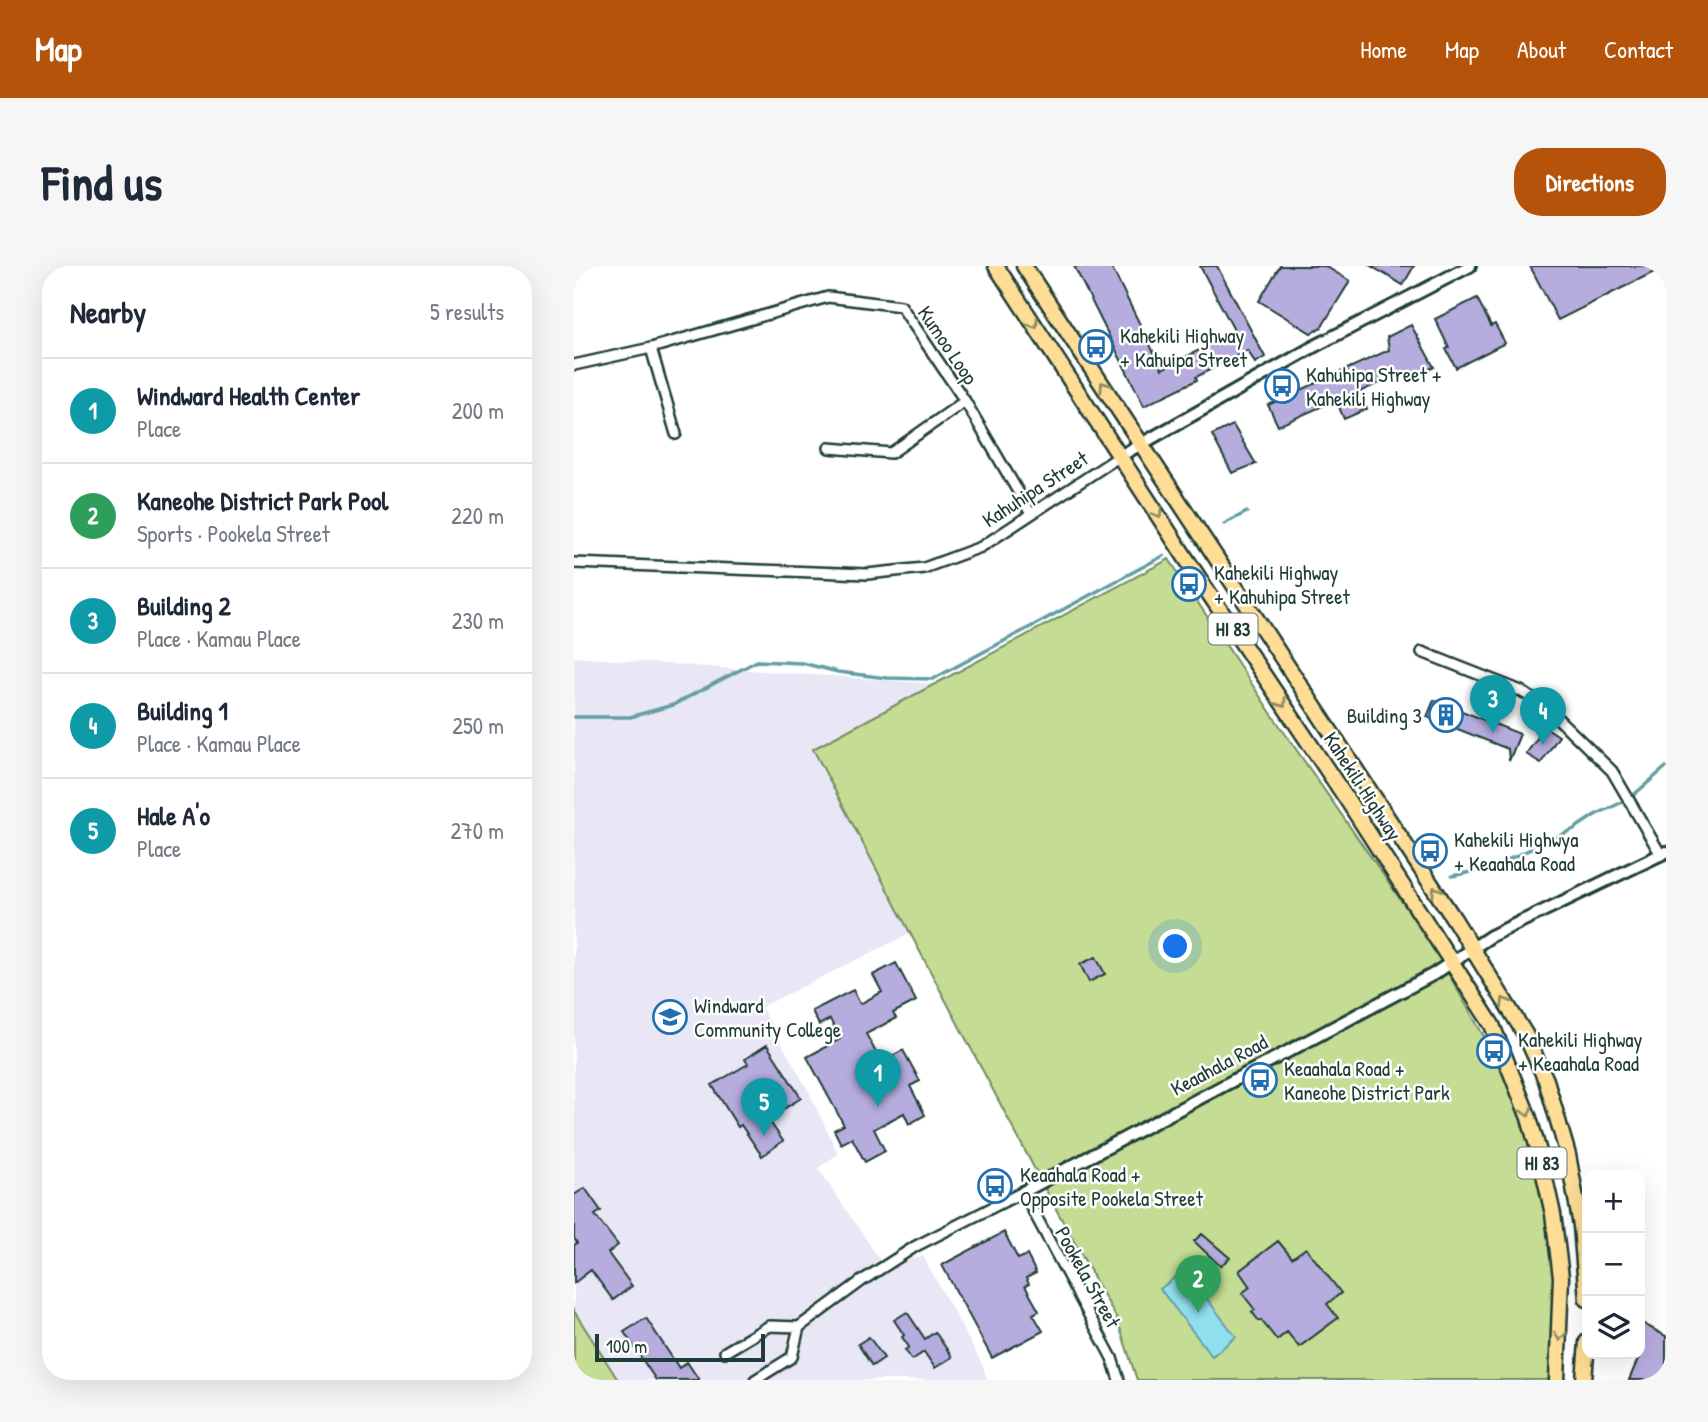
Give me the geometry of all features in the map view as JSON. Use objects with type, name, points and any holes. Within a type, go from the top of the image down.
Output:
[{"type":"main road","name":"Kahekili Highway","points":[[996,266],[1492,1025],[1529,1118],[1547,1182],[1561,1277],[1557,1380]]},
{"type":"main road","name":"Kahekili Highway","points":[[1024,266],[1473,948],[1525,1034],[1549,1090],[1568,1155],[1577,1200],[1587,1296]]},
{"type":"main road","points":[[1584,1380],[1586,1359]]},
{"type":"street","name":"Kahuhipa Street","points":[[574,563],[867,574],[924,568],[981,547],[1142,443],[1315,346],[1470,266]]},
{"type":"street","name":"Kumoo Loop","points":[[574,365],[651,348],[828,297],[901,306],[965,401],[1031,513]]},
{"type":"street","points":[[651,348],[677,434]]},
{"type":"street","points":[[829,448],[891,453],[965,401]]},
{"type":"street","points":[[1422,652],[1521,691],[1541,704],[1606,765],[1663,853]]},
{"type":"street","name":"Keaahala Road","points":[[799,1327],[863,1280],[916,1246],[1453,964],[1491,936],[1663,853]]},
{"type":"street","name":"Pookela Street","points":[[1023,1192],[1112,1358],[1119,1380]]},
{"type":"street","points":[[726,1352],[774,1324],[799,1327],[792,1357],[755,1380]]},
{"type":"shaded area","name":"Windward Community College","points":[[574,657],[935,684],[813,749],[911,933],[761,1007],[809,1092],[838,1154],[818,1168],[884,1266],[923,1256],[983,1366],[987,1380],[574,1380]]},
{"type":"green space","points":[[1169,559],[1275,719],[1432,945],[1502,1068],[1533,1145],[1546,1196],[1557,1286],[1551,1380],[1137,1380],[1117,1319],[1051,1200],[813,749]]},
{"type":"green space","points":[[574,1311],[618,1380],[574,1380]]},
{"type":"water","points":[[1185,1270],[1236,1337],[1212,1356],[1160,1289]]},
{"type":"building","points":[[1074,266],[1111,266],[1162,369],[1235,332],[1200,266],[1217,266],[1265,357],[1255,363],[1248,350],[1196,377],[1197,380],[1144,406]]},
{"type":"building","points":[[1280,266],[1325,266],[1350,281],[1321,328],[1311,333],[1259,301]]},
{"type":"building","points":[[1371,266],[1414,266],[1403,285]]},
{"type":"building","points":[[1530,266],[1666,266],[1558,320]]},
{"type":"building","points":[[1477,298],[1491,326],[1495,324],[1505,343],[1456,368],[1435,319]]},
{"type":"building","points":[[1411,325],[1434,367],[1414,377],[1406,371],[1359,392],[1367,409],[1344,419],[1336,400],[1278,426],[1268,405],[1389,350],[1387,337]]},
{"type":"building","points":[[1233,425],[1256,464],[1232,473],[1212,435]]},
{"type":"building","points":[[1434,700],[1520,734],[1509,761],[1508,749],[1427,717]]},
{"type":"building","points":[[1545,727],[1559,736],[1541,763],[1526,754]]},
{"type":"building","points":[[1096,957],[1105,974],[1089,982],[1080,964]]},
{"type":"building","points":[[896,963],[916,1001],[893,1013],[896,1018],[866,1034],[881,1062],[903,1050],[920,1081],[910,1086],[925,1115],[909,1124],[904,1113],[874,1129],[885,1151],[865,1162],[852,1138],[841,1144],[834,1130],[844,1125],[807,1057],[840,1039],[830,1019],[819,1025],[812,1011],[853,990],[860,1004],[882,992],[873,975]]},
{"type":"building","points":[[767,1045],[801,1098],[768,1119],[783,1141],[762,1156],[741,1125],[738,1127],[712,1085],[748,1064],[745,1059]]},
{"type":"building","points":[[585,1188],[601,1211],[595,1215],[618,1245],[608,1253],[632,1286],[613,1300],[591,1270],[574,1283],[574,1245],[577,1243],[574,1238],[574,1195]]},
{"type":"building","points":[[1004,1232],[1018,1259],[1027,1255],[1036,1273],[1026,1278],[1029,1284],[1025,1286],[1039,1311],[1033,1314],[1043,1331],[992,1358],[942,1265]]},
{"type":"building","points":[[1202,1234],[1230,1258],[1220,1266],[1194,1241]]},
{"type":"building","points":[[1278,1241],[1292,1258],[1306,1248],[1341,1293],[1327,1304],[1338,1318],[1299,1347],[1287,1332],[1277,1340],[1252,1312],[1255,1310],[1242,1293],[1250,1287],[1239,1271]]},
{"type":"building","points":[[907,1312],[925,1339],[935,1332],[952,1357],[935,1368],[924,1352],[912,1360],[905,1350],[909,1347],[902,1337],[904,1335],[894,1320]]},
{"type":"building","points":[[646,1318],[679,1368],[687,1362],[699,1380],[656,1380],[624,1332]]},
{"type":"building","points":[[1645,1325],[1666,1336],[1666,1380],[1629,1380],[1638,1359],[1645,1359]]},
{"type":"building","points":[[869,1337],[884,1358],[872,1366],[858,1344]]},
{"type":"waterway","points":[[1224,524],[1247,512]]},
{"type":"waterway","points":[[574,717],[630,717],[673,705],[757,661],[802,663],[838,672],[887,678],[933,679],[1163,556]]},
{"type":"waterway","points":[[1452,876],[1490,868],[1574,829],[1595,815],[1629,799],[1666,767]]},
{"type":"place","name":"Kahekili Highway + Kahuipa Street","points":[[1096,347]]},
{"type":"place","name":"Kahuhipa Street + Kahekili Highway","points":[[1282,386]]},
{"type":"place","name":"Kahekili Highway + Kahuhipa Street","points":[[1189,584]]},
{"type":"place","name":"Building 3","points":[[1446,715]]},
{"type":"place","name":"Building 2","points":[[1493,733]]},
{"type":"place","name":"Building 1","points":[[1543,745]]},
{"type":"place","name":"Kahekili Highwya + Keaahala Road","points":[[1430,851]]},
{"type":"place","name":"Windward Community College","points":[[670,1017]]},
{"type":"place","name":"Kahekili Highway + Keaahala Road","points":[[1494,1051]]},
{"type":"place","name":"Keaahala Road + Kaneohe District Park","points":[[1260,1080]]},
{"type":"place","name":"Windward Health Center","points":[[878,1107]]},
{"type":"place","name":"Hale A'o","points":[[764,1136]]},
{"type":"place","name":"Keaahala Road + Opposite Pookela Street","points":[[995,1186]]},
{"type":"place","name":"Kaneohe District Park Pool","points":[[1198,1313]]}]
